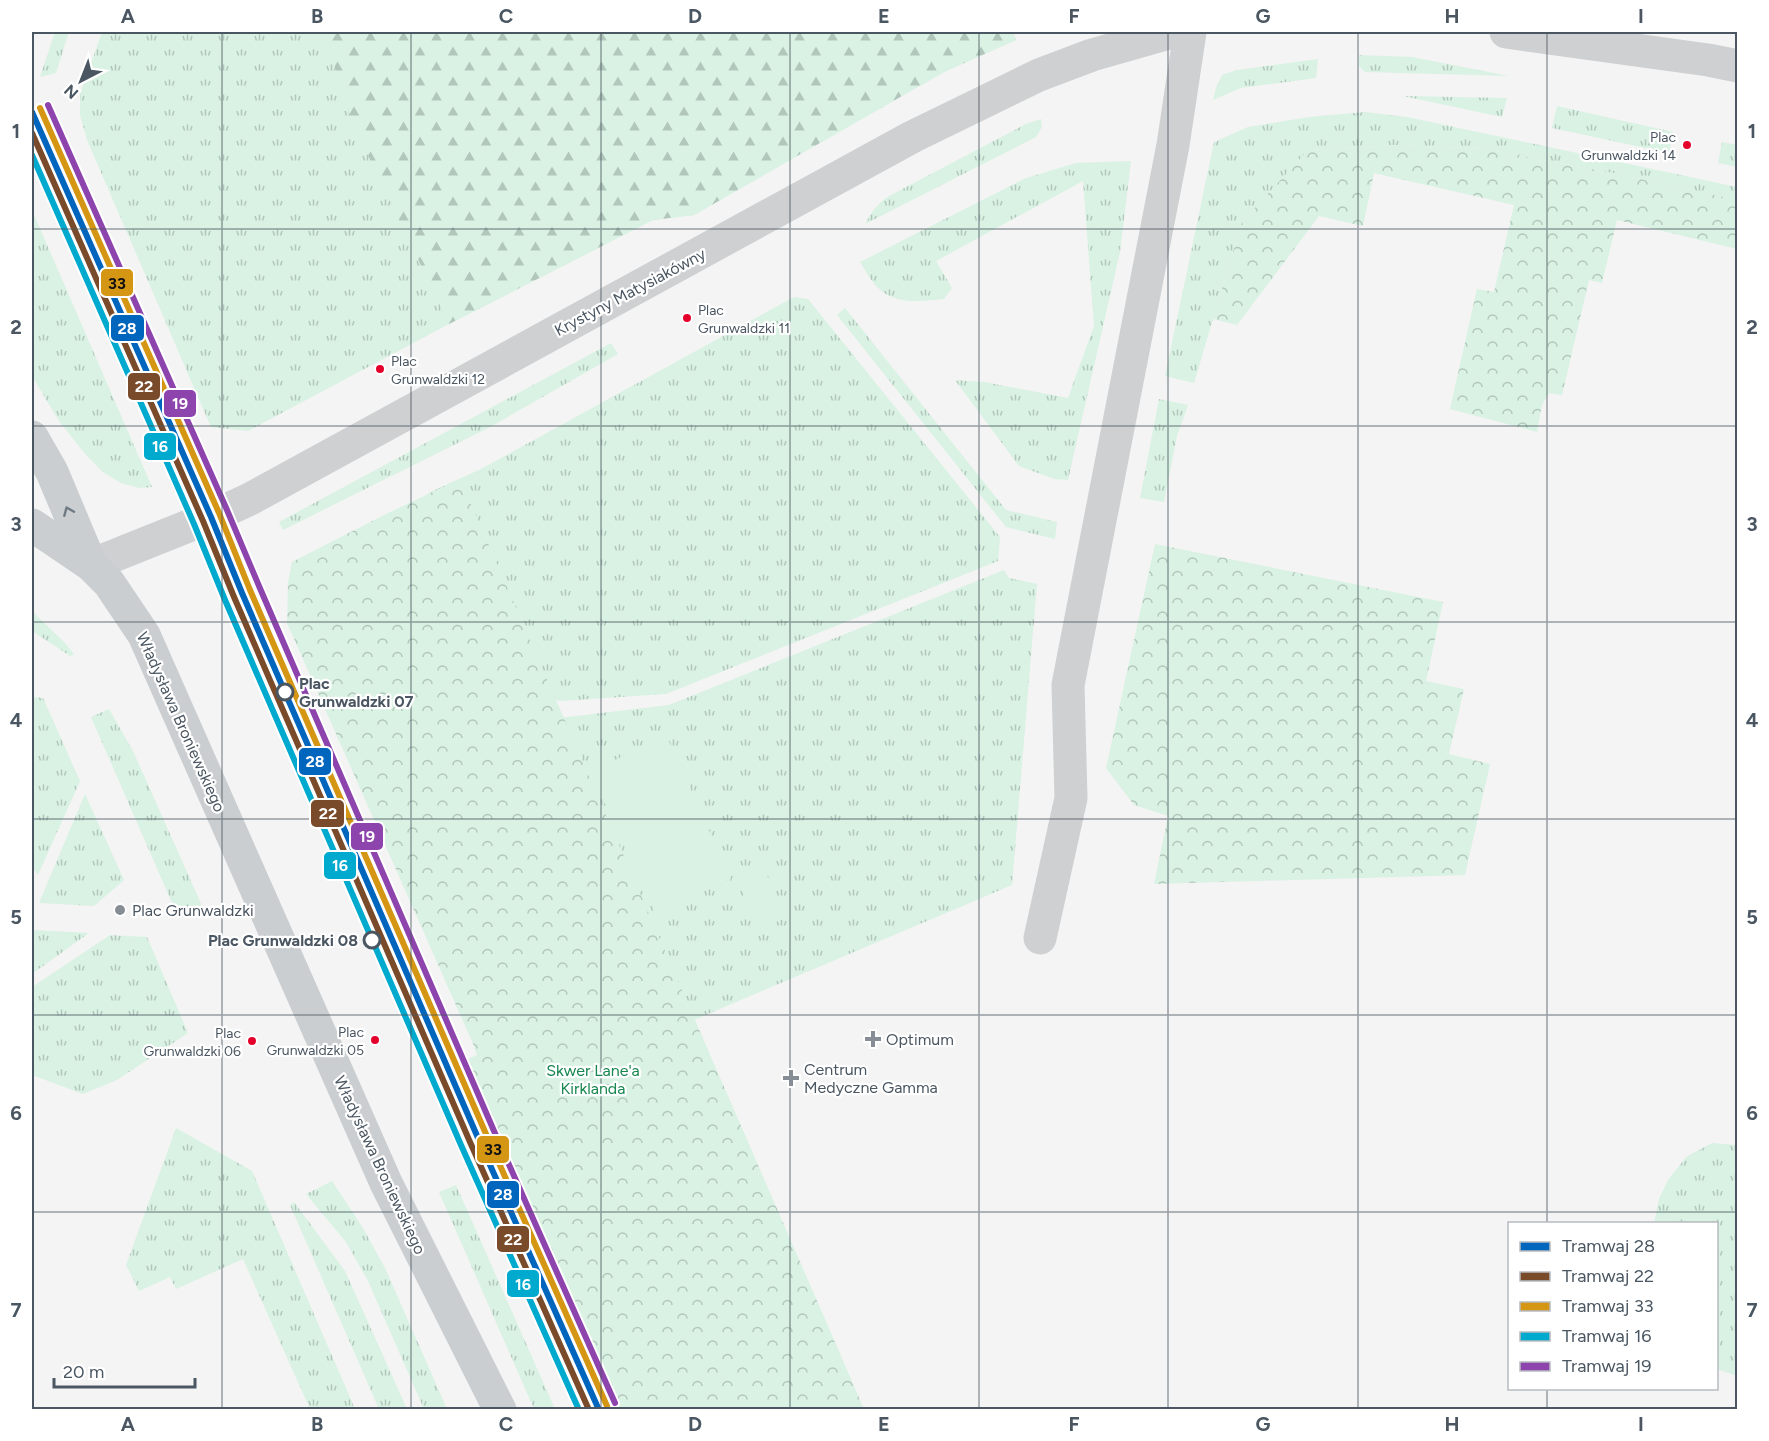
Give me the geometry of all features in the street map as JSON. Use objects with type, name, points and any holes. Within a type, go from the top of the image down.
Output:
[{"type":"main road","name":"Władysława Broniewskiego","points":[[32,437],[52,472],[91,565]]},
{"type":"main road","name":"Władysława Broniewskiego","points":[[32,525],[91,565],[109,583],[136,622],[386,1183],[500,1410]]},
{"type":"street","name":"Krystyny Matysiakówny","points":[[91,565],[250,499],[923,132],[1039,75],[1092,55],[1173,32]]},
{"type":"street","points":[[1040,938],[1071,798],[1068,685],[1173,145],[1190,32]]},
{"type":"street","points":[[1506,32],[1737,66]]},
{"type":"green space","points":[[55,32],[69,32],[56,73],[40,77]]},
{"type":"green space","points":[[102,32],[1013,32],[1016,40],[944,72],[694,215],[653,220],[449,324],[248,431],[211,427],[87,140],[80,115],[80,94]]},
{"type":"green space","points":[[324,32],[1013,32],[1016,40],[944,72],[694,215],[653,220],[449,324],[352,122]]},
{"type":"green space","points":[[1359,55],[1412,57],[1509,76],[1365,72],[1359,66]]},
{"type":"green space","points":[[1318,59],[1316,78],[1241,88],[1213,100],[1222,75],[1237,70]]},
{"type":"green space","points":[[1403,96],[1507,98],[1502,117]]},
{"type":"green space","points":[[1557,106],[1673,132],[1669,153],[1552,128]]},
{"type":"green space","points":[[1365,112],[1407,117],[1737,187],[1737,200],[1486,149],[1396,145],[1309,150],[1242,222],[1194,383],[1165,376],[1214,142],[1248,127],[1309,117]]},
{"type":"green space","points":[[1041,119],[1042,127],[1036,137],[865,224],[875,208],[889,196],[1026,124]]},
{"type":"green space","points":[[1722,142],[1737,145],[1737,167],[1718,163]]},
{"type":"green space","points":[[1396,145],[1486,149],[1737,200],[1737,249],[1617,220],[1602,283],[1589,280],[1562,395],[1549,393],[1542,405],[1537,432],[1450,409],[1477,289],[1494,292],[1514,205],[1374,173],[1363,226],[1319,216],[1237,325],[1213,319],[1242,222],[1308,150]]},
{"type":"green space","points":[[1131,161],[1120,252],[1068,480],[1054,479],[1019,466],[955,380],[984,382],[1068,398],[1094,326],[1083,181],[936,261],[952,288],[944,299],[908,301],[891,297],[876,286],[860,262],[1026,178],[1076,163]]},
{"type":"green space","points":[[32,210],[152,487],[139,488],[121,483],[103,472],[59,421],[32,376]]},
{"type":"green space","points":[[794,297],[808,299],[1000,537],[998,561],[666,694],[560,701],[454,675],[428,493],[481,469]]},
{"type":"green space","points":[[845,308],[1006,510],[1057,522],[1055,539],[1006,527],[837,315]]},
{"type":"green space","points":[[611,343],[618,354],[492,426],[283,530],[279,522]]},
{"type":"green space","points":[[1159,399],[1188,405],[1177,436],[1164,502],[1140,498]]},
{"type":"green space","name":"Skwer Lane'a Kirklanda","points":[[460,479],[864,1409],[610,1409],[458,1063],[477,1055],[474,1046],[287,623],[288,582],[292,562]]},
{"type":"green space","points":[[1155,544],[1443,602],[1426,681],[1464,689],[1449,754],[1490,764],[1465,875],[1154,884],[1168,816],[1134,805],[1106,768]]},
{"type":"green space","points":[[1004,570],[1009,578],[1037,584],[1012,885],[668,1031],[559,718],[669,705]]},
{"type":"green space","points":[[32,611],[74,654],[70,656],[32,631]]},
{"type":"green space","points":[[33,697],[43,698],[80,781],[38,875],[32,867]]},
{"type":"green space","points":[[109,709],[133,751],[203,908],[179,919],[91,717]]},
{"type":"green space","points":[[667,737],[731,879],[655,913],[590,771]]},
{"type":"green space","points":[[85,794],[124,880],[94,906],[39,903]]},
{"type":"green space","points":[[763,866],[785,918],[759,930],[737,877]]},
{"type":"green space","points":[[32,930],[89,933],[32,974]]},
{"type":"green space","points":[[110,935],[147,937],[188,1033],[117,1080],[83,1094],[32,1075],[32,987]]},
{"type":"green space","points":[[176,1128],[252,1171],[355,1409],[310,1409],[243,1259],[176,1289],[170,1277],[139,1291],[126,1265]]},
{"type":"green space","points":[[1712,1143],[1737,1145],[1737,1376],[1718,1369],[1718,1222],[1654,1222],[1659,1199],[1668,1180],[1686,1157]]},
{"type":"green space","points":[[332,1181],[363,1228],[385,1268],[447,1409],[424,1409],[368,1281],[346,1242],[306,1194]]},
{"type":"green space","points":[[456,1185],[555,1409],[534,1409],[439,1192]]},
{"type":"green space","points":[[294,1202],[345,1271],[407,1409],[379,1409],[290,1205]]},
{"type":"tram line","name":"19","points":[[48,105],[227,510],[494,1131],[615,1403]]},
{"type":"tram line","name":"33","points":[[40,108],[219,513],[250,590],[486,1134],[607,1406]]},
{"type":"tram line","name":"28","points":[[32,112],[211,517],[478,1138],[599,1410]]},
{"type":"tram line","name":"22","points":[[32,133],[203,521],[470,1142],[589,1410]]},
{"type":"tram line","name":"16","points":[[32,155],[194,524],[461,1145],[579,1410]]},
{"type":"place","name":"Plac Grunwaldzki 14","points":[[1687,145]]},
{"type":"place","name":"Plac Grunwaldzki 11","points":[[687,318]]},
{"type":"place","name":"Plac Grunwaldzki 12","points":[[380,369]]},
{"type":"place","name":"Plac Grunwaldzki 07","points":[[285,692]]},
{"type":"place","name":"Plac Grunwaldzki","points":[[120,910]]},
{"type":"place","name":"Plac Grunwaldzki 08","points":[[372,940]]},
{"type":"place","name":"Optimum","points":[[873,1039]]},
{"type":"place","name":"Plac Grunwaldzki 05","points":[[375,1040]]},
{"type":"place","name":"Plac Grunwaldzki 06","points":[[252,1041]]},
{"type":"place","name":"Centrum Medyczne Gamma","points":[[791,1078]]}]
